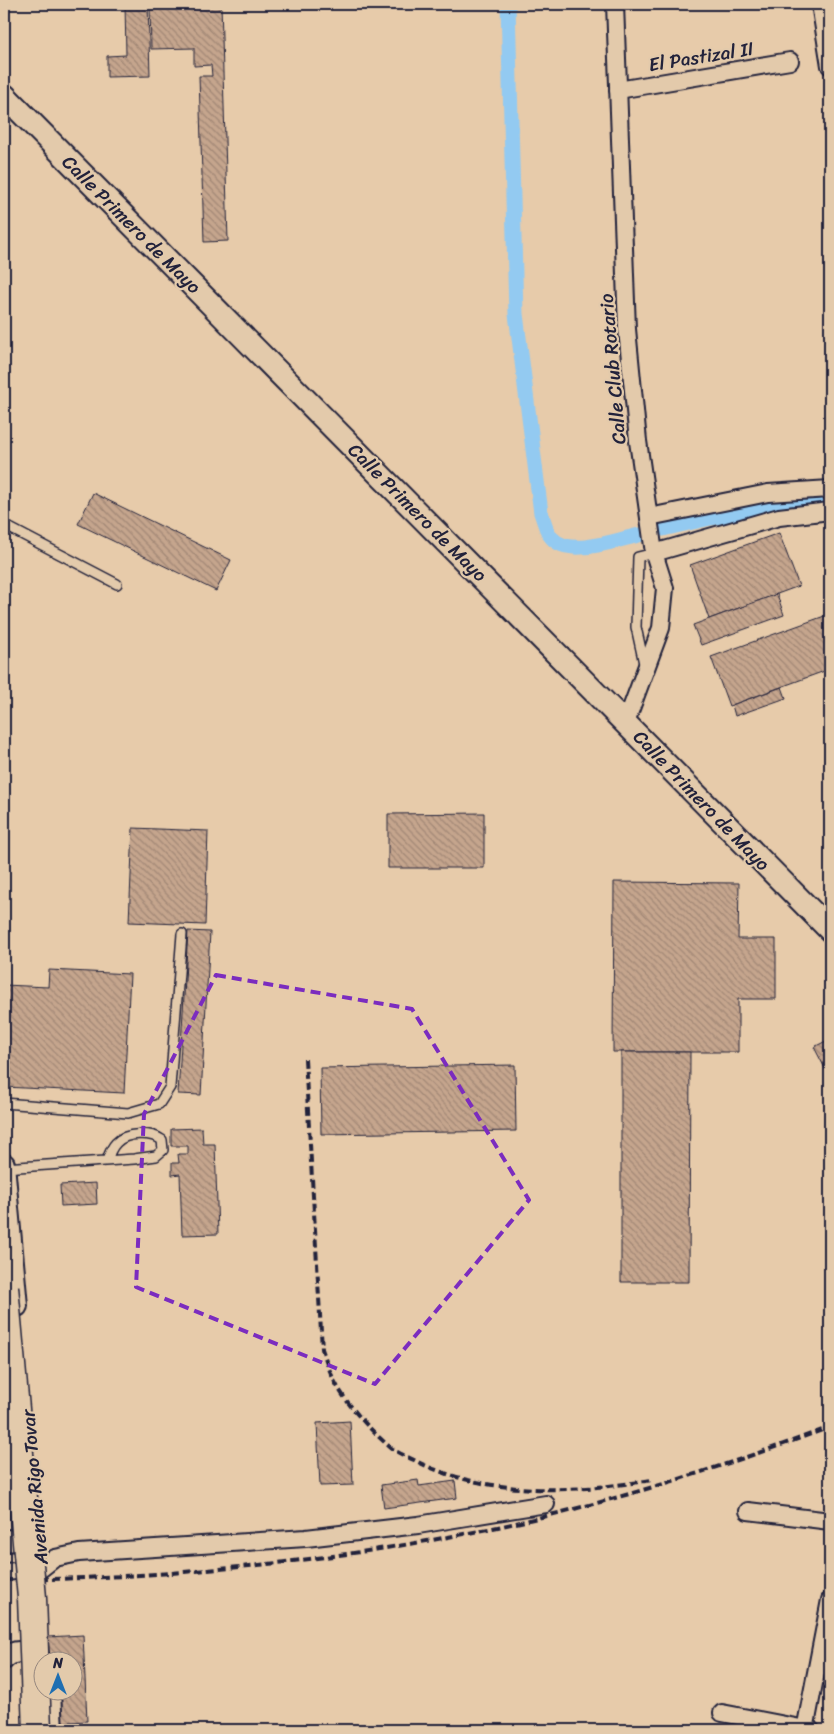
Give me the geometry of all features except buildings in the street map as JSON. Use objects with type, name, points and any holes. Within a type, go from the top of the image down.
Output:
[{"type":"highway","name":"Avenida Rigo Tovar","points":[[4,1287],[32,1598],[38,1730]]},
{"type":"highway","name":"Avenida Rigo Tovar","points":[[4,1474],[15,1598],[21,1730]]},
{"type":"main road","name":"Calle Primero de Mayo","points":[[4,95],[830,930]]},
{"type":"street","name":"Calle Club Rotario","points":[[615,4],[627,329],[638,441],[654,553],[665,588],[661,628],[626,722]]},
{"type":"street","points":[[820,4],[830,66]]},
{"type":"street","name":"El Pastizal II","points":[[618,90],[790,61]]},
{"type":"street","points":[[649,517],[768,493],[830,488]]},
{"type":"street","points":[[654,553],[779,517],[830,511]]},
{"type":"street","name":"Avenida Rigo Tovar","points":[[4,1164],[47,1652]]},
{"type":"street","points":[[4,1572],[41,1569],[55,1558],[79,1553],[306,1538],[418,1525],[546,1504]]},
{"type":"street","points":[[4,1540],[19,1541],[32,1533],[36,1510]]},
{"type":"street","points":[[748,1511],[830,1521]]},
{"type":"street","points":[[722,1713],[807,1730],[830,1600]]},
{"type":"street","points":[[4,1659],[17,1652],[32,1654]]},
{"type":"street","points":[[51,1702],[52,1730]]},
{"type":"lane","points":[[4,525],[117,584]]},
{"type":"lane","points":[[645,670],[636,627],[636,576],[638,557],[654,553]]},
{"type":"lane","points":[[4,1104],[128,1113],[159,1104],[170,1087],[182,934]]},
{"type":"lane","points":[[4,1168],[107,1161],[156,1156],[163,1150],[162,1140],[154,1135],[125,1137],[117,1141],[111,1149],[107,1161]]},
{"type":"highlighted area","points":[[216,975],[412,1009],[529,1200],[375,1384],[136,1287],[144,1114]]},
{"type":"waterway","points":[[508,4],[516,314],[541,513],[552,538],[560,544],[570,547],[594,546],[639,535]]},
{"type":"waterway","points":[[663,529],[710,518],[813,501],[830,501]]},
{"type":"railway","points":[[305,1059],[322,1349],[336,1384],[360,1418],[396,1451],[442,1472],[470,1481],[530,1489],[561,1489],[592,1488],[652,1480]]},
{"type":"railway","points":[[4,1580],[65,1579],[188,1572],[311,1559],[433,1540],[536,1518],[621,1496],[706,1471],[830,1427]]}]
